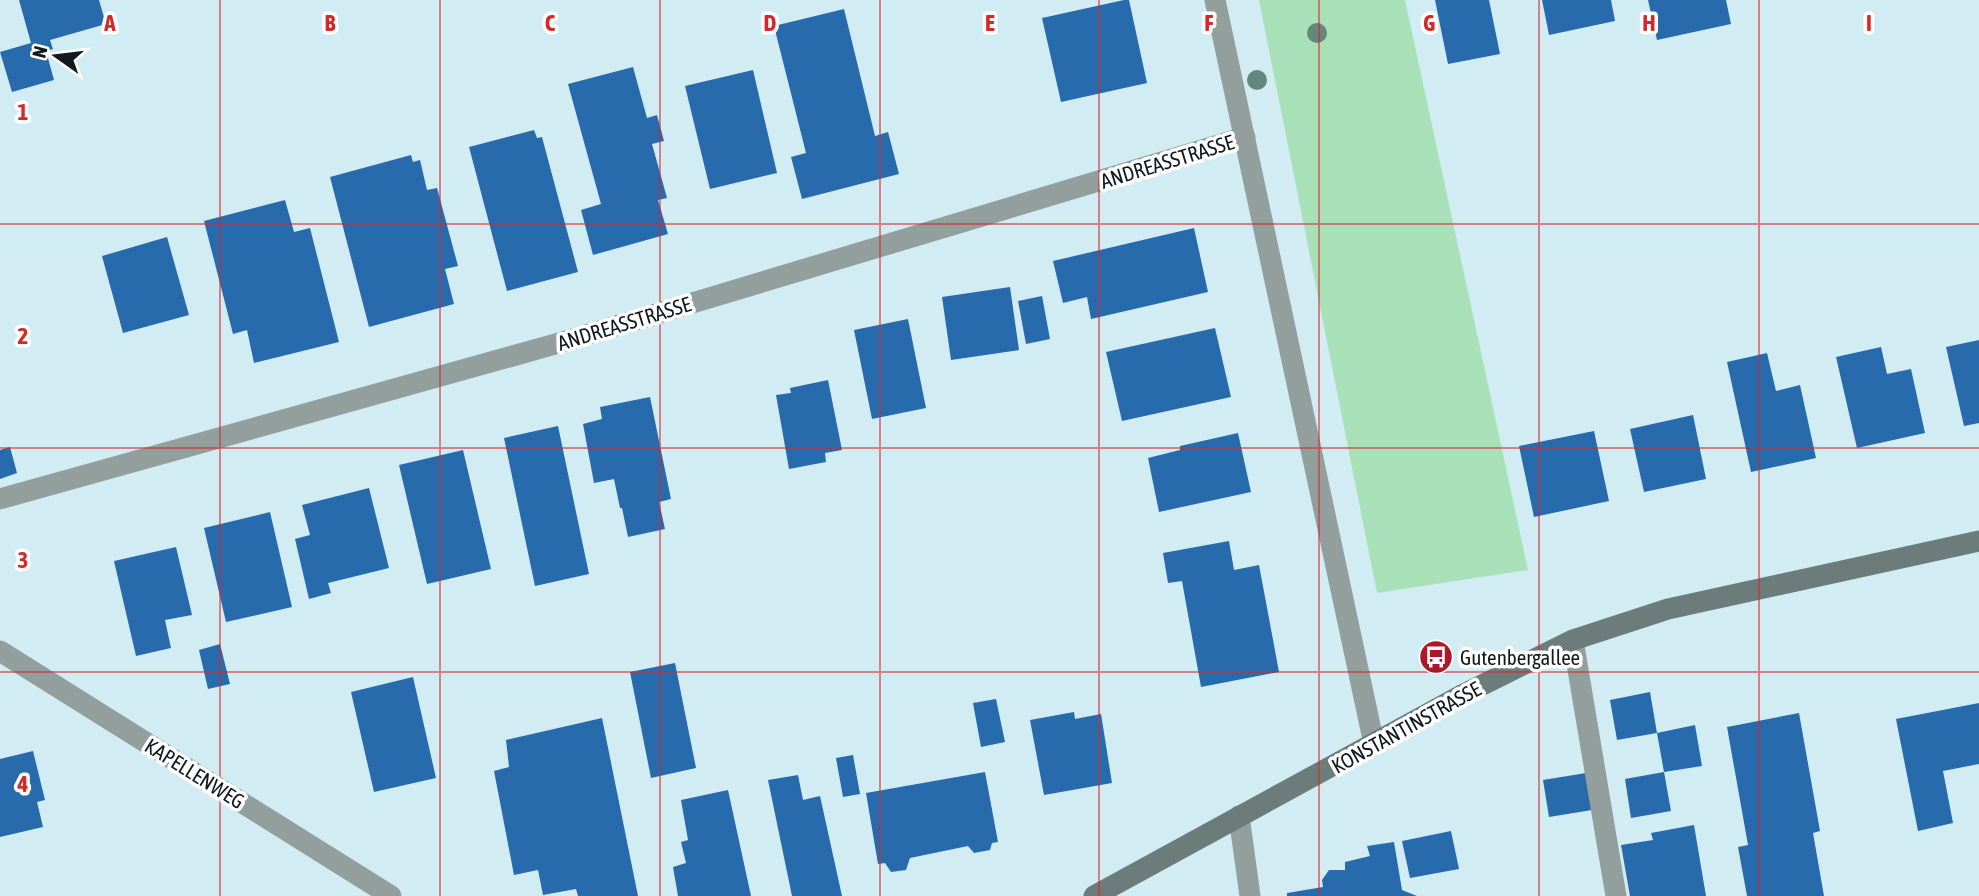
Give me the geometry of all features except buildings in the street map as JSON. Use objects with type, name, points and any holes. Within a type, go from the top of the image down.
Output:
[{"type":"main road","name":"KONSTANTINSTRASSE","points":[[1094,896],[1460,696],[1573,640],[1668,610],[1979,541]]},
{"type":"street","points":[[1216,0],[1374,744]]},
{"type":"street","name":"ANDREASSTRASSE","points":[[0,499],[559,343],[1245,137]]},
{"type":"street","points":[[1573,640],[1616,896]]},
{"type":"street","name":"KAPELLENWEG","points":[[0,651],[391,896]]},
{"type":"street","points":[[1239,816],[1250,896]]},
{"type":"green space","points":[[1259,0],[1405,0],[1528,570],[1377,593]]},
{"type":"place","name":"Gutenbergallee","points":[[1436,657]]}]
